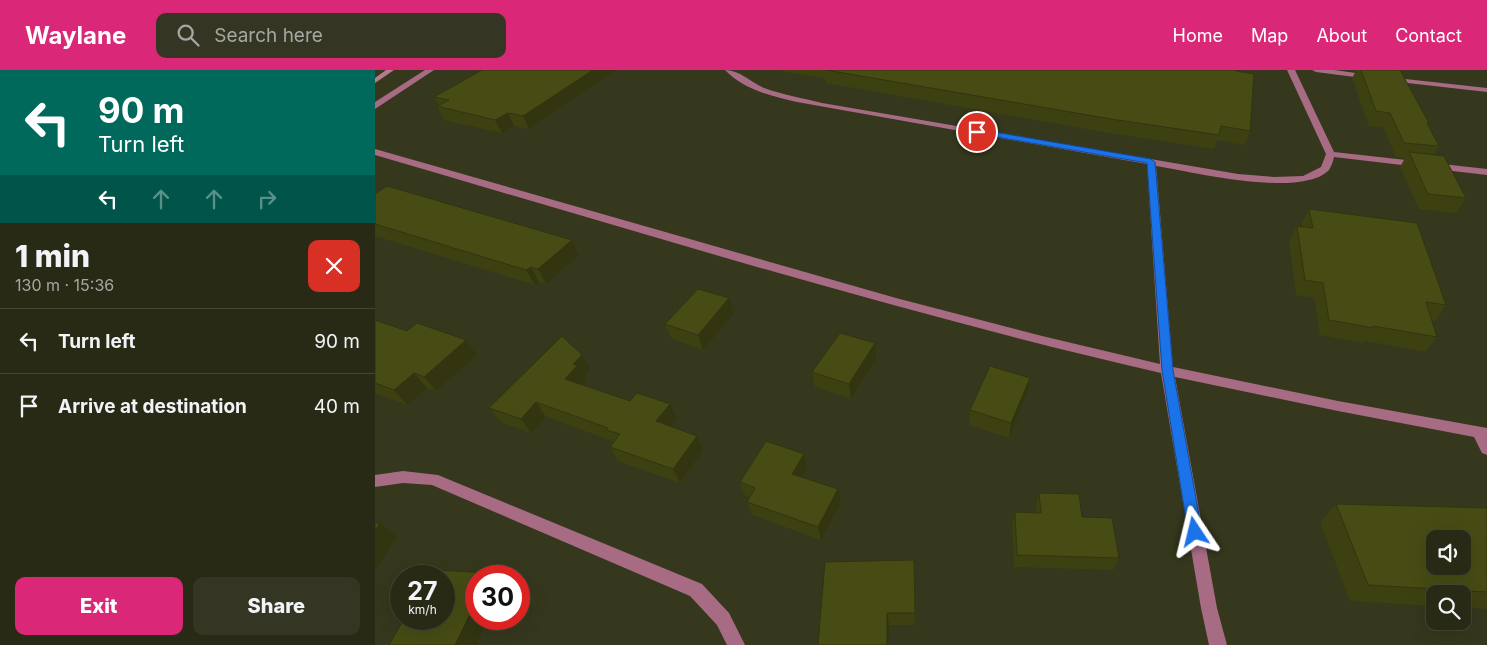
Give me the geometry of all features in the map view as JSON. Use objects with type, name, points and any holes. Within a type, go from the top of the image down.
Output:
[{"type":"street","points":[[375,106],[429,70]]},
{"type":"street","points":[[729,70],[737,77],[759,89],[786,98],[1239,177],[1274,180],[1305,178],[1325,169],[1331,154],[1291,70]]},
{"type":"street","points":[[1316,70],[1487,90]]},
{"type":"street","points":[[375,152],[897,303],[1167,370],[1341,408],[1483,434],[1487,449]]},
{"type":"street","points":[[1331,154],[1487,172]]},
{"type":"street","points":[[1151,162],[1167,370],[1209,608],[1218,645]]},
{"type":"street","points":[[375,481],[403,477],[433,479],[696,590],[723,619],[736,645]]},
{"type":"building","points":[[482,70],[593,70],[523,116],[508,113],[495,120],[437,106],[449,100],[434,97]]},
{"type":"building","points":[[826,70],[1236,70],[1254,74],[1250,131],[1221,126],[1219,135],[1111,119]]},
{"type":"building","points":[[1361,70],[1400,70],[1429,123],[1427,123],[1439,146],[1404,143],[1390,113],[1376,111]]},
{"type":"building","points":[[1409,152],[1444,156],[1466,198],[1428,194]]},
{"type":"building","points":[[387,186],[572,240],[538,269],[531,267],[526,270],[375,224],[375,194]]},
{"type":"building","points":[[1309,209],[1417,223],[1446,305],[1426,302],[1437,337],[1329,320],[1323,283],[1305,280],[1297,226],[1313,228]]},
{"type":"building","points":[[698,289],[729,298],[698,335],[665,324]]},
{"type":"building","points":[[375,320],[407,331],[417,323],[466,340],[424,377],[414,373],[394,390],[375,383]]},
{"type":"building","points":[[840,333],[875,343],[849,384],[812,372]]},
{"type":"building","points":[[562,336],[582,355],[573,364],[577,366],[565,379],[630,401],[637,393],[670,404],[656,421],[697,436],[673,469],[610,447],[620,434],[606,430],[608,428],[536,402],[521,419],[489,408]]},
{"type":"building","points":[[990,366],[1030,378],[1011,423],[970,410]]},
{"type":"building","points":[[766,441],[804,454],[792,474],[838,489],[818,527],[747,502],[755,488],[740,482]]},
{"type":"building","points":[[1039,493],[1079,494],[1082,517],[1112,518],[1119,558],[1017,555],[1015,512],[1041,513]]},
{"type":"building","points":[[1336,504],[1487,508],[1487,592],[1471,591],[1471,585],[1426,585],[1426,588],[1368,585]]},
{"type":"building","points":[[375,523],[380,523],[375,531]]},
{"type":"building","points":[[914,560],[915,613],[887,613],[887,645],[818,645],[825,562]]},
{"type":"building","points":[[455,571],[465,572],[465,625],[455,645],[389,645],[398,630],[455,630]]},
{"type":"waterway","points":[[375,81],[391,70]]},
{"type":"route","points":[[977,132],[1151,162],[1167,370],[1195,532]]}]
